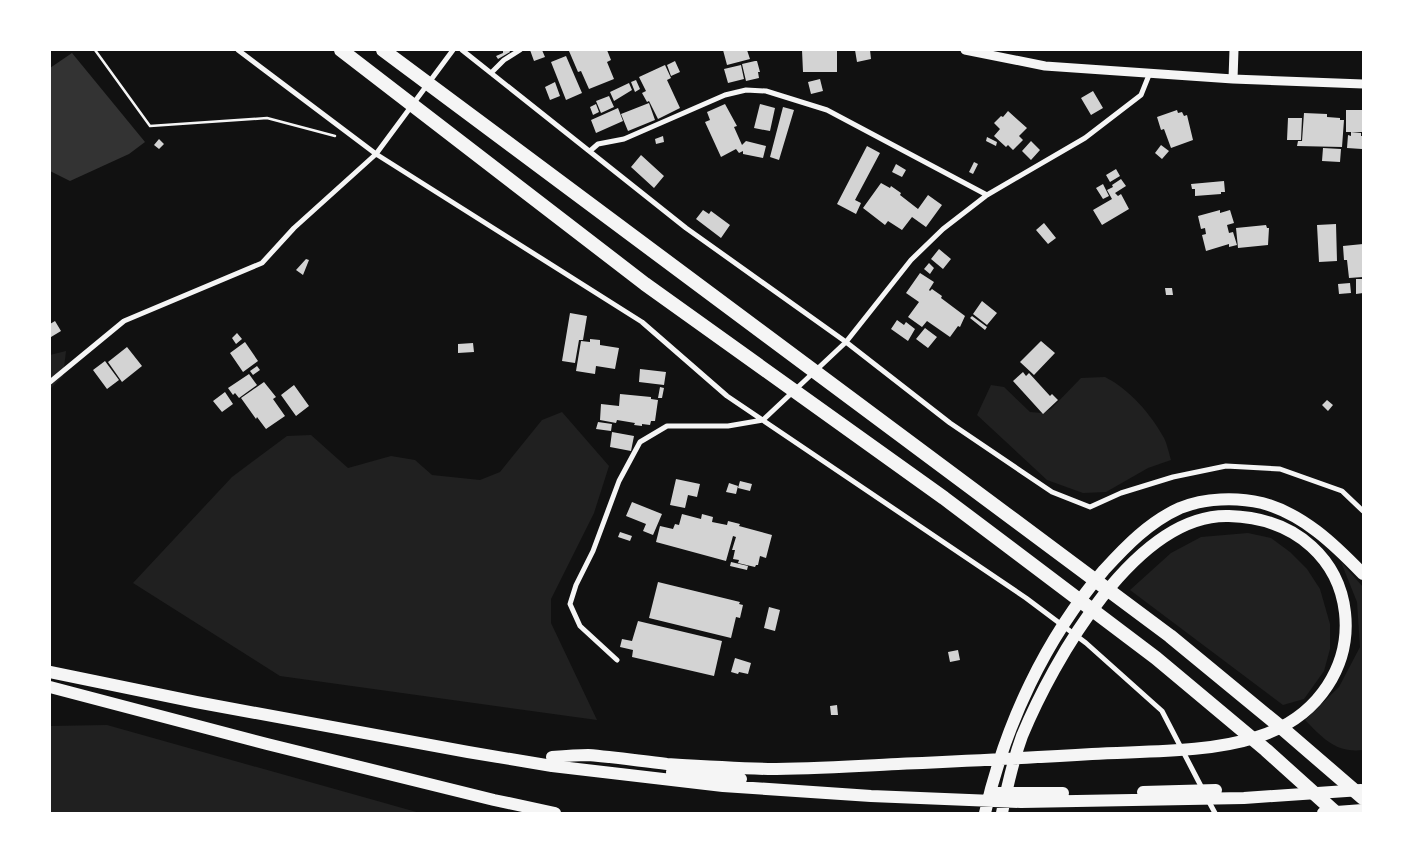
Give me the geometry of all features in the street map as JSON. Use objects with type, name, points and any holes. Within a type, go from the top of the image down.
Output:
[{"type":"highway","points":[[340,50],[645,284],[944,498],[1156,658],[1266,750],[1336,813]]},
{"type":"highway","points":[[383,50],[1170,636],[1284,729],[1363,798]]},
{"type":"highway","points":[[985,813],[1007,738],[1018,709],[1055,638],[1072,610],[1113,560],[1143,531],[1161,518],[1181,508],[1200,502],[1241,499],[1263,503],[1305,523],[1325,536],[1363,574]]},
{"type":"highway","points":[[552,757],[585,755],[668,764],[802,769],[981,760],[1034,758],[1205,748],[1256,738],[1281,728],[1304,712],[1320,695],[1335,674],[1344,652],[1346,628],[1343,604],[1336,578],[1326,560],[1312,546],[1295,534],[1270,522],[1245,516],[1217,515],[1191,522],[1168,533],[1147,549],[1104,594],[1068,646],[1021,739],[1008,782],[1002,813]]},
{"type":"highway","points":[[50,665],[459,742],[552,757],[724,778],[971,797]]},
{"type":"highway","points":[[50,672],[468,752],[552,766],[723,786],[1022,798],[1297,795],[1363,789]]},
{"type":"highway","points":[[50,687],[494,800],[555,813]]},
{"type":"highway","points":[[1172,796],[1363,781]]},
{"type":"highway","points":[[1323,813],[1363,810]]},
{"type":"street","points":[[238,50],[376,154],[642,322],[727,396],[1026,598],[1086,643],[1162,711],[1215,813]]},
{"type":"street","points":[[50,382],[124,321],[262,262],[294,228],[376,154],[453,50]]},
{"type":"street","points":[[462,50],[686,228],[846,342],[950,423],[1052,492],[1090,507],[1121,493],[1164,479],[1226,466],[1280,469],[1342,491],[1363,511]]},
{"type":"street","points":[[491,73],[504,60],[520,50]]},
{"type":"street","points":[[965,50],[1045,66],[1149,75],[1363,84]]},
{"type":"street","points":[[1233,79],[1234,50]]},
{"type":"street","points":[[617,660],[580,626],[570,604],[576,585],[593,551],[619,481],[640,442],[666,426],[728,426],[763,420],[846,342],[911,260],[943,229],[987,194],[1085,138],[1141,95],[1149,75]]},
{"type":"street","points":[[590,150],[598,144],[624,139],[725,95],[746,90],[766,91],[828,110],[987,194]]},
{"type":"path","points":[[95,50],[150,126],[267,118],[333,136],[348,134]]},
{"type":"shaded area","points":[[72,53],[145,142],[129,154],[70,181],[50,171],[50,68]]},
{"type":"shaded area","points":[[66,351],[63,376],[50,389],[50,355]]},
{"type":"shaded area","points":[[1105,377],[1123,388],[1146,411],[1164,438],[1171,460],[1148,468],[1106,492],[1083,493],[1047,480],[977,415],[991,385],[1004,387],[1030,412],[1042,413],[1051,409],[1081,378]]},
{"type":"shaded area","points":[[562,412],[609,466],[594,513],[551,599],[551,623],[597,720],[280,676],[133,583],[232,477],[287,436],[311,435],[348,468],[391,456],[415,460],[432,475],[480,480],[500,472],[542,420]]},
{"type":"shaded area","points":[[1248,533],[1271,538],[1290,552],[1307,569],[1320,589],[1330,624],[1330,649],[1324,671],[1304,699],[1283,705],[1130,590],[1171,553],[1201,537]]},
{"type":"shaded area","points":[[1341,562],[1363,587],[1363,750],[1337,747],[1324,738],[1305,720],[1339,687],[1360,647],[1357,602]]},
{"type":"shaded area","points":[[107,725],[420,813],[50,813],[50,726]]},
{"type":"building","points":[[503,50],[509,50],[510,52],[498,59],[496,56],[503,53]]},
{"type":"building","points":[[530,50],[542,50],[545,57],[534,61]]},
{"type":"building","points":[[607,50],[611,60],[607,62],[614,79],[589,89],[581,71],[578,72],[569,51]]},
{"type":"building","points":[[723,50],[747,50],[750,59],[727,65]]},
{"type":"building","points":[[802,50],[837,50],[837,72],[803,72]]},
{"type":"building","points":[[855,50],[870,50],[871,59],[857,62]]},
{"type":"building","points":[[566,56],[582,93],[566,100],[551,62]]},
{"type":"building","points":[[675,61],[680,72],[671,76],[667,65]]},
{"type":"building","points":[[757,61],[760,72],[758,72],[759,78],[746,81],[742,64]]},
{"type":"building","points":[[665,65],[671,78],[667,80],[680,108],[658,119],[649,101],[647,102],[642,93],[646,91],[639,77]]},
{"type":"building","points":[[741,65],[744,79],[728,83],[724,69]]},
{"type":"building","points":[[820,79],[823,91],[811,94],[808,82]]},
{"type":"building","points":[[636,80],[640,89],[635,92],[631,82]]},
{"type":"building","points":[[555,82],[560,96],[550,100],[545,87]]},
{"type":"building","points":[[629,83],[632,90],[614,101],[610,92]]},
{"type":"building","points":[[1093,91],[1103,108],[1091,115],[1081,98]]},
{"type":"building","points":[[609,96],[614,107],[601,113],[596,101]]},
{"type":"building","points":[[649,103],[655,120],[628,131],[621,114]]},
{"type":"building","points":[[596,104],[599,112],[593,115],[590,107]]},
{"type":"building","points":[[725,104],[737,126],[734,127],[742,145],[746,141],[766,146],[763,158],[743,154],[743,151],[739,153],[736,149],[721,157],[705,122],[710,120],[707,112]]},
{"type":"building","points":[[760,104],[775,108],[770,131],[754,128]]},
{"type":"building","points":[[783,107],[794,110],[779,160],[770,157]]},
{"type":"building","points":[[618,108],[623,121],[596,133],[591,120]]},
{"type":"building","points":[[1177,110],[1178,113],[1182,112],[1184,116],[1187,115],[1193,140],[1171,148],[1164,129],[1161,130],[1157,117]]},
{"type":"building","points":[[1346,110],[1362,110],[1362,132],[1346,132]]},
{"type":"building","points":[[1008,111],[1027,128],[1019,136],[1023,140],[1013,150],[1008,145],[1006,147],[994,136],[1000,129],[994,123]]},
{"type":"building","points":[[1304,113],[1327,114],[1327,117],[1344,120],[1342,147],[1297,146],[1298,141],[1302,141]]},
{"type":"building","points":[[1288,118],[1302,118],[1301,140],[1287,140]]},
{"type":"building","points":[[1351,132],[1361,133],[1361,136],[1363,136],[1362,149],[1347,148],[1348,135],[1351,136]]},
{"type":"building","points":[[663,136],[664,142],[656,144],[655,139]]},
{"type":"building","points":[[987,137],[997,142],[996,146],[986,141]]},
{"type":"building","points":[[159,139],[164,144],[159,149],[154,145]]},
{"type":"building","points":[[1031,141],[1040,150],[1031,160],[1022,151]]},
{"type":"building","points":[[1161,145],[1169,151],[1162,159],[1155,153]]},
{"type":"building","points":[[867,146],[880,153],[855,200],[861,203],[856,214],[837,204]]},
{"type":"building","points":[[1323,148],[1341,149],[1340,162],[1322,161]]},
{"type":"building","points":[[641,155],[664,176],[654,188],[631,167]]},
{"type":"building","points":[[974,162],[978,164],[973,174],[969,172]]},
{"type":"building","points":[[896,164],[906,170],[902,177],[892,172]]},
{"type":"building","points":[[1116,169],[1120,176],[1110,182],[1106,175]]},
{"type":"building","points":[[1121,179],[1126,186],[1115,193],[1118,196],[1121,194],[1129,209],[1102,225],[1093,210],[1112,199],[1107,190]]},
{"type":"building","points":[[1224,181],[1225,192],[1221,192],[1221,194],[1195,196],[1195,189],[1192,189],[1191,184]]},
{"type":"building","points":[[881,183],[890,188],[891,186],[901,193],[900,195],[918,209],[928,195],[942,205],[926,227],[912,217],[902,230],[888,221],[885,225],[863,208]]},
{"type":"building","points":[[1103,184],[1109,196],[1103,199],[1096,188]]},
{"type":"building","points":[[703,210],[709,214],[711,211],[730,225],[721,238],[696,219]]},
{"type":"building","points":[[1220,210],[1220,213],[1230,210],[1234,223],[1227,225],[1229,233],[1233,232],[1237,245],[1229,247],[1229,244],[1206,251],[1202,235],[1206,234],[1205,228],[1201,229],[1198,216]]},
{"type":"building","points":[[1044,223],[1056,238],[1048,244],[1036,230]]},
{"type":"building","points":[[1336,224],[1337,261],[1319,262],[1317,225]]},
{"type":"building","points":[[1266,225],[1269,228],[1268,245],[1238,248],[1236,228]]},
{"type":"building","points":[[1363,244],[1363,277],[1349,278],[1347,260],[1344,260],[1343,246]]},
{"type":"building","points":[[939,249],[951,259],[943,269],[931,259]]},
{"type":"building","points":[[306,259],[309,260],[303,275],[296,270]]},
{"type":"building","points":[[929,263],[934,268],[930,274],[924,269]]},
{"type":"building","points":[[920,273],[934,282],[930,291],[932,289],[942,296],[941,298],[965,316],[960,327],[958,326],[950,337],[927,321],[922,327],[908,317],[919,302],[906,293]]},
{"type":"building","points":[[1356,279],[1363,279],[1363,293],[1356,294]]},
{"type":"building","points":[[1350,283],[1351,293],[1339,294],[1338,284]]},
{"type":"building","points":[[1165,288],[1172,288],[1173,295],[1166,295]]},
{"type":"building","points":[[982,301],[997,313],[987,325],[973,314]]},
{"type":"building","points":[[570,313],[587,316],[583,340],[579,340],[575,363],[562,361]]},
{"type":"building","points":[[972,316],[987,327],[985,330],[970,318]]},
{"type":"building","points":[[897,320],[904,325],[906,322],[915,329],[908,341],[891,329]]},
{"type":"building","points":[[55,321],[61,331],[51,337],[50,324]]},
{"type":"building","points":[[925,328],[937,337],[928,348],[916,339]]},
{"type":"building","points":[[237,333],[242,339],[236,344],[232,338]]},
{"type":"building","points":[[590,339],[600,340],[600,345],[619,348],[615,369],[596,366],[595,374],[576,371],[581,341],[590,342]]},
{"type":"building","points":[[1041,341],[1055,353],[1034,375],[1020,362]]},
{"type":"building","points":[[245,342],[258,361],[243,372],[230,353]]},
{"type":"building","points":[[473,343],[474,352],[458,353],[458,344]]},
{"type":"building","points":[[127,347],[142,366],[122,382],[108,362]]},
{"type":"building","points":[[105,361],[119,380],[107,389],[93,370]]},
{"type":"building","points":[[257,366],[260,370],[253,375],[250,371]]},
{"type":"building","points":[[640,369],[666,372],[664,385],[639,382]]},
{"type":"building","points":[[1023,372],[1026,376],[1029,373],[1050,396],[1052,394],[1058,400],[1043,414],[1013,381]]},
{"type":"building","points":[[249,374],[257,385],[239,398],[235,393],[233,395],[228,388]]},
{"type":"building","points":[[264,382],[276,397],[273,399],[285,416],[266,429],[257,417],[256,419],[241,398]]},
{"type":"building","points":[[294,385],[309,406],[296,416],[281,395]]},
{"type":"building","points":[[660,387],[664,388],[662,398],[658,398]]},
{"type":"building","points":[[225,392],[233,404],[222,412],[213,401]]},
{"type":"building","points":[[620,394],[651,397],[651,399],[658,400],[655,421],[651,421],[650,425],[642,424],[642,426],[617,420],[616,423],[600,420],[601,404],[619,406]]},
{"type":"building","points":[[1327,400],[1333,405],[1328,411],[1322,405]]},
{"type":"building","points":[[598,422],[612,424],[611,431],[596,429]]},
{"type":"building","points":[[612,432],[634,436],[631,451],[610,447]]},
{"type":"building","points":[[676,479],[700,484],[697,497],[688,495],[685,508],[670,505]]},
{"type":"building","points":[[740,481],[752,484],[750,491],[738,488]]},
{"type":"building","points":[[729,483],[738,486],[736,494],[726,492]]},
{"type":"building","points":[[632,502],[662,514],[653,535],[643,531],[646,524],[626,516]]},
{"type":"building","points":[[682,514],[701,519],[702,514],[713,517],[712,522],[727,525],[728,521],[772,535],[766,558],[760,556],[758,565],[755,567],[738,563],[739,560],[733,559],[735,550],[732,550],[736,537],[733,536],[726,561],[656,542],[660,526],[673,529],[675,524],[679,525]]},
{"type":"building","points":[[620,532],[632,536],[630,541],[618,537]]},
{"type":"building","points":[[731,562],[748,566],[747,570],[730,566]]},
{"type":"building","points":[[658,582],[740,602],[739,604],[743,605],[740,618],[736,617],[731,638],[649,618]]},
{"type":"building","points":[[769,607],[780,610],[775,631],[764,628]]},
{"type":"building","points":[[638,621],[722,641],[714,676],[632,657],[633,650],[620,647],[622,639],[632,641]]},
{"type":"building","points":[[958,650],[960,660],[950,662],[948,652]]},
{"type":"building","points":[[735,658],[751,663],[748,674],[731,672]]},
{"type":"building","points":[[837,705],[838,715],[831,715],[830,706]]}]
